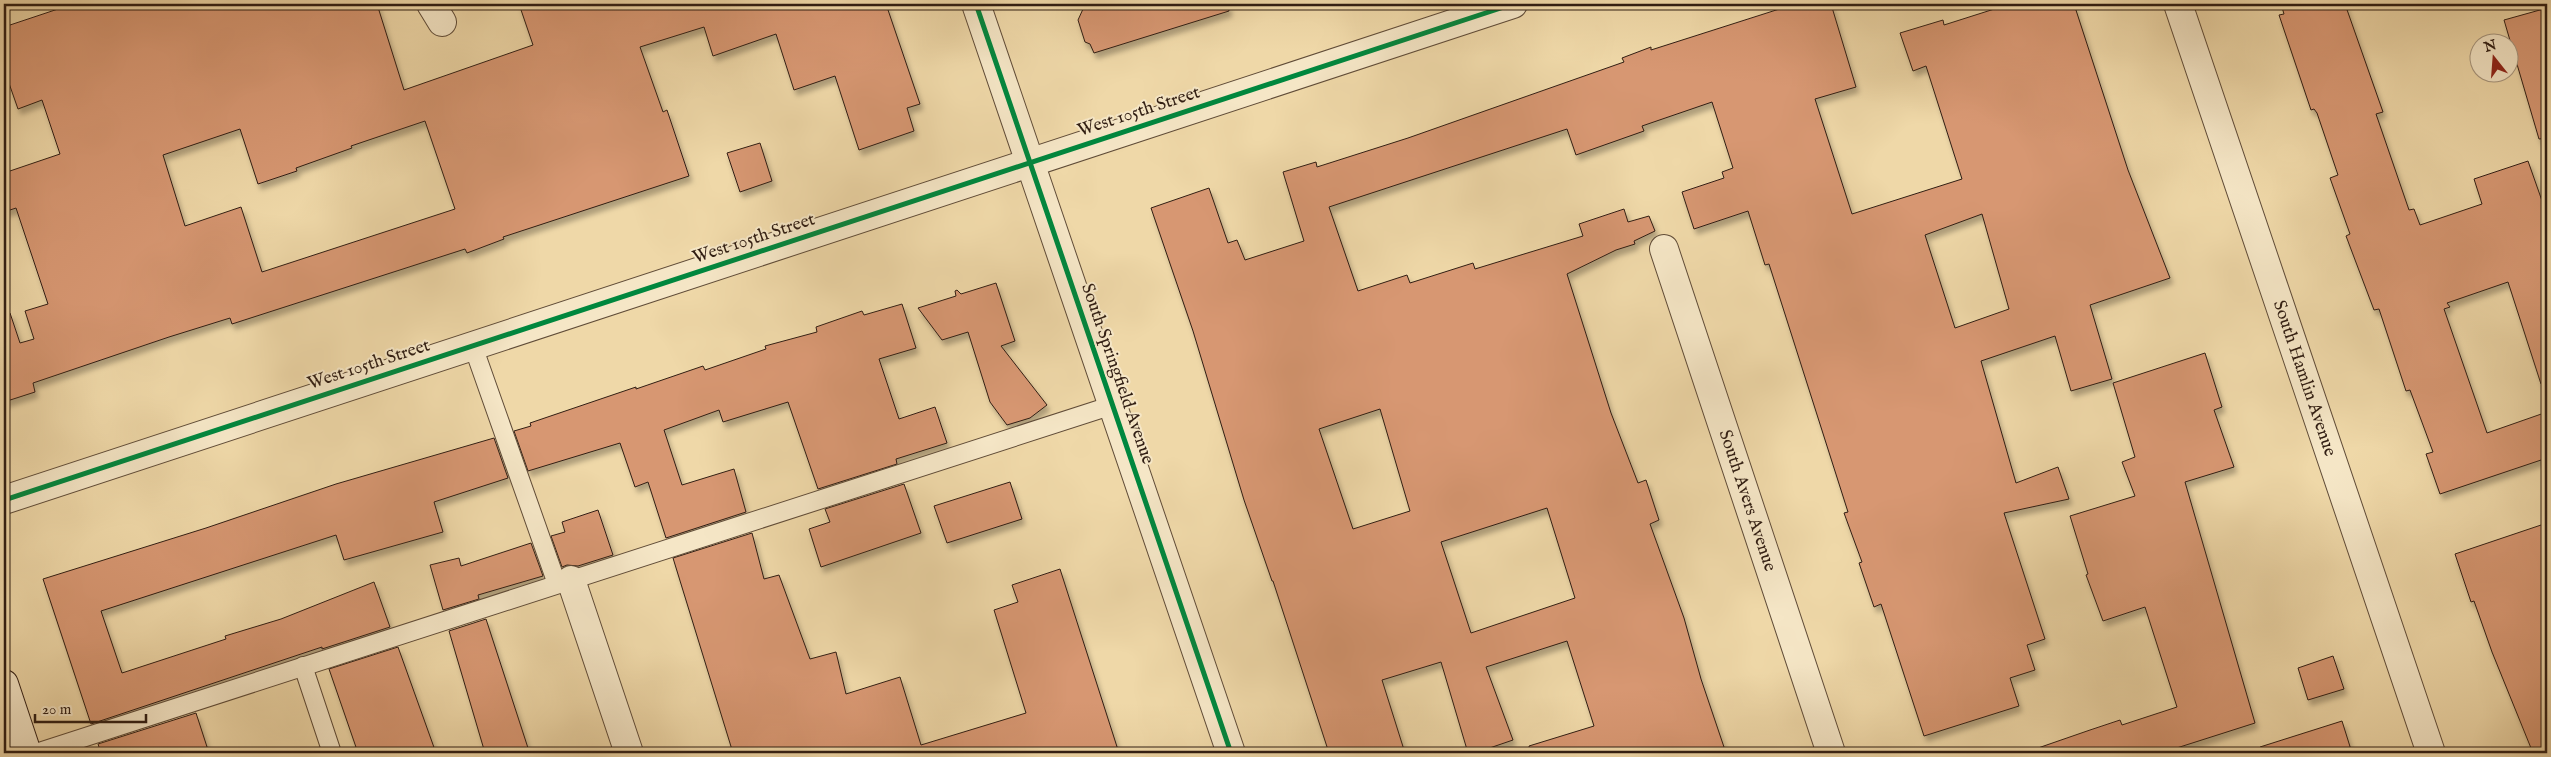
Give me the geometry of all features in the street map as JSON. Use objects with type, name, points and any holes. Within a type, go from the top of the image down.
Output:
[{"type":"street","name":"South Springfield Avenue","points":[[976,4],[1231,753]]},
{"type":"street","name":"West 105th Street","points":[[4,500],[1513,4]]},
{"type":"street","name":"South Hamlin Avenue","points":[[2178,4],[2431,753]]},
{"type":"street","name":"South Avers Avenue","points":[[1664,248],[1831,753]]},
{"type":"street","points":[[564,582],[629,753]]},
{"type":"street","points":[[4,684],[10,720],[27,753]]},
{"type":"lane","points":[[473,346],[564,582]]},
{"type":"lane","points":[[36,753],[1113,405]]},
{"type":"lane","points":[[303,666],[332,753]]},
{"type":"building","points":[[73,4],[377,4],[404,90],[533,45],[519,4],[755,4],[755,6],[762,4],[886,4],[920,104],[907,108],[914,131],[859,150],[835,76],[794,90],[776,34],[713,56],[704,27],[640,47],[663,112],[667,110],[689,176],[503,237],[504,239],[467,253],[465,249],[232,324],[230,318],[169,337],[33,383],[35,392],[4,402],[4,314],[10,313],[20,343],[34,339],[25,311],[48,304],[16,208],[4,212],[4,173],[60,154],[42,100],[18,109],[4,69],[4,27]],"holes":[[[425,121],[455,209],[262,272],[241,207],[185,226],[163,155],[240,129],[258,184],[297,171],[296,168],[352,148],[351,146]]]},
{"type":"building","points":[[1099,4],[1228,4],[1229,11],[1094,53],[1090,44],[1085,42],[1078,20],[1083,9]]},
{"type":"building","points":[[1795,4],[1831,4],[1856,87],[1815,99],[1852,214],[1962,179],[1926,66],[1913,71],[1900,33],[1943,20],[1944,25],[2010,4],[2074,4],[2128,170],[2170,278],[2090,305],[2112,379],[2071,391],[2055,336],[1981,361],[2016,483],[2058,467],[2069,499],[2004,513],[2045,639],[2027,645],[2035,670],[2010,678],[2019,706],[1924,736],[1881,604],[1874,607],[1859,563],[1862,562],[1844,513],[1848,512],[1769,264],[1765,265],[1748,211],[1694,229],[1682,192],[1724,178],[1722,172],[1733,168],[1712,102],[1642,126],[1644,131],[1576,155],[1567,129],[1329,207],[1358,291],[1407,275],[1410,283],[1473,263],[1475,269],[1583,236],[1579,224],[1624,209],[1628,222],[1649,216],[1655,231],[1634,241],[1635,244],[1616,250],[1567,274],[1611,413],[1638,483],[1646,480],[1659,520],[1650,524],[1684,618],[1701,679],[1726,753],[1530,753],[1529,746],[1594,726],[1567,641],[1486,667],[1513,740],[1475,753],[1468,753],[1441,662],[1382,680],[1405,753],[1329,753],[1273,581],[1244,500],[1193,331],[1151,208],[1209,188],[1228,243],[1237,240],[1245,260],[1304,241],[1283,172],[1316,162],[1317,167],[1408,138],[1624,62],[1622,58],[1651,47],[1651,50]],"holes":[[[1982,214],[2009,309],[1955,328],[1925,235]],[[1380,409],[1410,511],[1353,529],[1319,429]],[[1547,508],[1575,598],[1471,633],[1441,542]]]},
{"type":"building","points":[[2281,4],[2345,4],[2383,112],[2376,114],[2409,210],[2414,209],[2420,225],[2482,204],[2474,179],[2528,161],[2547,215],[2547,383],[2541,384],[2508,282],[2447,303],[2450,307],[2444,309],[2487,433],[2547,412],[2547,458],[2440,494],[2426,454],[2433,452],[2410,390],[2406,391],[2379,309],[2374,310],[2346,236],[2350,234],[2330,178],[2338,175],[2317,113],[2314,109],[2311,110],[2279,15],[2284,14]]},
{"type":"building","points":[[2547,8],[2547,138],[2539,139],[2518,68],[2518,32],[2508,32],[2504,20]]},
{"type":"building","points":[[760,143],[772,181],[740,192],[727,153]]},
{"type":"building","points":[[996,283],[1015,341],[1001,346],[1047,405],[1030,418],[1007,425],[990,402],[968,332],[942,340],[918,308],[956,296],[955,291],[957,290],[961,294]]},
{"type":"building","points":[[902,304],[916,348],[879,359],[899,419],[935,407],[947,443],[896,459],[897,464],[818,489],[788,402],[723,422],[719,410],[664,430],[682,485],[734,469],[746,512],[666,538],[648,482],[635,487],[620,443],[528,471],[514,431],[531,426],[530,423],[703,366],[705,370],[766,349],[765,346],[817,332],[816,327],[862,311],[864,315]]},
{"type":"building","points":[[2205,353],[2222,407],[2214,410],[2234,467],[2185,482],[2255,723],[2161,753],[2039,753],[2038,748],[2120,720],[2122,725],[2177,707],[2145,607],[2103,621],[2086,575],[2088,574],[2070,516],[2135,496],[2122,462],[2135,457],[2113,383]]},
{"type":"building","points":[[494,438],[508,478],[434,502],[443,532],[344,560],[336,535],[101,611],[122,673],[226,639],[225,636],[281,619],[374,582],[390,627],[322,649],[322,647],[91,724],[43,579],[206,528],[336,484]]},
{"type":"building","points":[[1010,482],[1022,519],[947,543],[934,506]]},
{"type":"building","points":[[904,484],[921,533],[821,567],[809,529],[830,522],[825,509]]},
{"type":"building","points":[[598,510],[613,555],[578,566],[567,565],[562,567],[551,536],[565,532],[562,522]]},
{"type":"building","points":[[2547,523],[2547,753],[2533,753],[2492,652],[2474,601],[2471,602],[2455,554]]},
{"type":"building","points":[[752,533],[764,579],[779,575],[810,659],[836,652],[846,694],[900,677],[921,745],[1026,713],[994,610],[1018,602],[1012,585],[1060,569],[1119,753],[733,753],[673,558]]},
{"type":"building","points":[[531,543],[543,576],[478,595],[479,599],[443,610],[430,565],[459,558],[461,566]]},
{"type":"building","points":[[486,619],[528,748],[510,753],[485,753],[449,631]]},
{"type":"building","points":[[398,647],[436,753],[358,753],[329,669]]},
{"type":"building","points":[[2333,656],[2344,689],[2308,700],[2298,668]]},
{"type":"building","points":[[196,713],[209,753],[101,753],[98,744]]},
{"type":"building","points":[[2342,721],[2352,753],[2261,753],[2260,747]]},
{"type":"cycle path","points":[[976,4],[1231,753]]},
{"type":"cycle path","points":[[4,500],[1513,4]]}]
